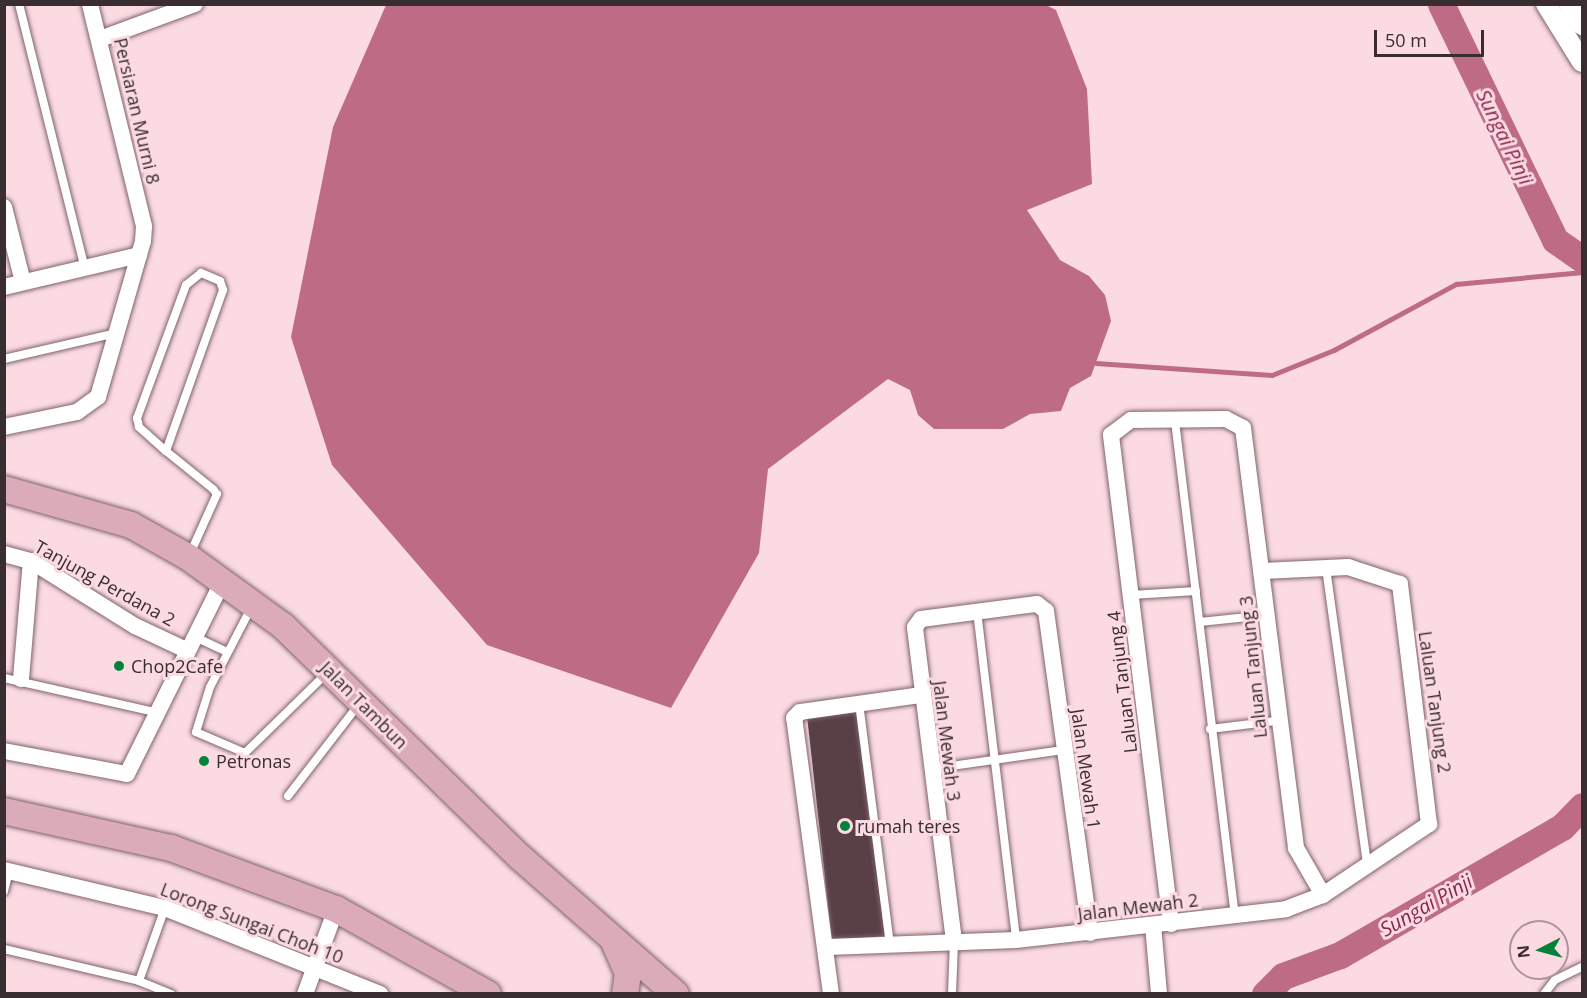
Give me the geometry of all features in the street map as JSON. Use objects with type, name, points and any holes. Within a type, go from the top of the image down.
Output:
[{"type":"main road","name":"Jalan Tambun","points":[[5,490],[131,525],[188,557],[223,581],[330,671],[361,703],[610,936],[676,993]]},
{"type":"main road","points":[[4,811],[171,848],[336,909],[488,993]]},
{"type":"main road","points":[[610,936],[626,964],[625,993]]},
{"type":"street","name":"Persiaran Murni 8","points":[[90,4],[144,226],[139,255]]},
{"type":"street","points":[[100,39],[161,12],[195,4]]},
{"type":"street","points":[[1546,4],[1582,62]]},
{"type":"street","points":[[1569,4],[1582,25]]},
{"type":"street","points":[[4,207],[23,282]]},
{"type":"street","points":[[4,287],[139,255],[117,333],[91,406],[4,427]]},
{"type":"street","name":"Laluan Tanjung 3","points":[[1175,421],[1226,419],[1243,428],[1267,615],[1276,721],[1296,848],[1323,895]]},
{"type":"street","name":"Laluan Tanjung 4","points":[[1171,924],[1111,435],[1131,420],[1175,421]]},
{"type":"street","name":"Tanjung Perdana 2","points":[[4,554],[31,561],[135,626],[189,643]]},
{"type":"street","points":[[13,678],[31,561]]},
{"type":"street","points":[[1262,571],[1326,568]]},
{"type":"street","name":"Laluan Tanjung 2","points":[[1326,568],[1355,568],[1400,584],[1430,824]]},
{"type":"street","points":[[4,751],[119,777],[133,766],[154,712],[223,581]]},
{"type":"street","name":"Jalan Mewah 1","points":[[977,611],[1037,604],[1046,611],[1089,933]]},
{"type":"street","name":"Jalan Mewah 3","points":[[954,941],[921,695],[915,630],[921,619],[977,611]]},
{"type":"street","points":[[831,993],[828,947],[793,728],[800,712],[921,695]]},
{"type":"street","name":"Jalan Mewah 2","points":[[828,947],[1016,940],[1286,909],[1323,895],[1367,869],[1430,824]]},
{"type":"street","name":"Lorong Sungai Choh 10","points":[[7,871],[165,908],[380,993]]},
{"type":"street","points":[[305,993],[336,909]]},
{"type":"street","points":[[1153,925],[1159,993]]},
{"type":"lane","points":[[20,4],[85,268]]},
{"type":"lane","points":[[166,451],[223,291],[220,281],[201,273],[186,285],[136,418],[166,451],[216,494],[188,557]]},
{"type":"lane","points":[[4,359],[117,333]]},
{"type":"lane","points":[[1175,421],[1197,591],[1210,729],[1235,915]]},
{"type":"lane","points":[[1326,568],[1367,869]]},
{"type":"lane","points":[[1131,596],[1197,591]]},
{"type":"lane","points":[[253,604],[227,652],[194,728],[241,754],[330,671]]},
{"type":"lane","points":[[977,611],[997,760],[1016,940]]},
{"type":"lane","points":[[1200,622],[1267,615]]},
{"type":"lane","points":[[189,643],[227,652]]},
{"type":"lane","points":[[13,678],[154,712]]},
{"type":"lane","points":[[288,796],[361,703]]},
{"type":"lane","points":[[859,703],[890,944]]},
{"type":"lane","points":[[1210,729],[1276,721]]},
{"type":"lane","points":[[931,769],[1063,750]]},
{"type":"lane","points":[[4,891],[7,871]]},
{"type":"lane","points":[[139,981],[165,908]]},
{"type":"lane","points":[[952,993],[954,941]]},
{"type":"lane","points":[[4,949],[139,981],[171,993]]},
{"type":"lane","points":[[1544,993],[1555,980],[1582,967]]},
{"type":"shaded area","points":[[386,5],[1046,5],[1056,10],[1087,89],[1092,184],[1027,210],[1060,260],[1089,276],[1105,295],[1111,321],[1091,376],[1070,388],[1061,411],[1030,414],[1003,429],[934,429],[918,415],[910,390],[888,379],[768,469],[759,553],[671,708],[487,645],[332,465],[291,337],[333,127]]},
{"type":"building","name":"rumah teres","points":[[857,709],[885,936],[832,941],[807,716]]},
{"type":"waterway","name":"Sungai Pinji","points":[[1441,4],[1555,240],[1582,259]]},
{"type":"waterway","points":[[1096,363],[1272,375],[1334,350],[1456,284],[1582,272]]},
{"type":"waterway","name":"Sungai Pinji","points":[[1265,994],[1283,976],[1340,955],[1562,827],[1582,806]]},
{"type":"place","name":"Chop2Cafe","points":[[119,666]]},
{"type":"place","name":"Petronas","points":[[204,761]]},
{"type":"place","name":"rumah teres","points":[[845,826]]}]
